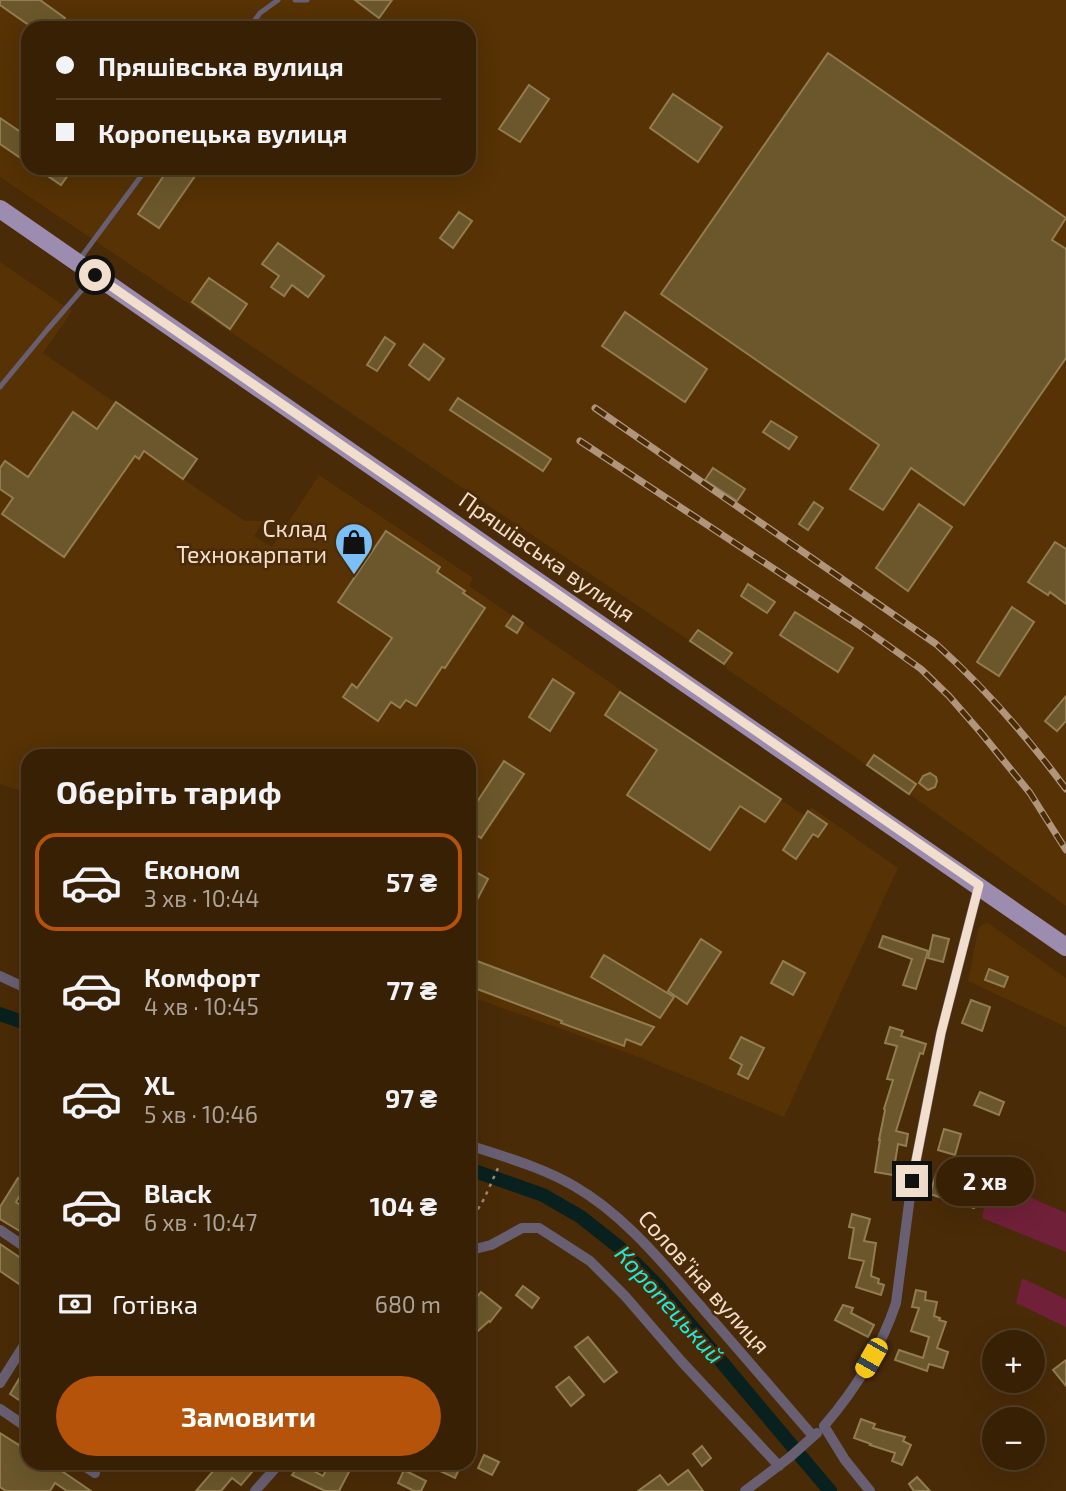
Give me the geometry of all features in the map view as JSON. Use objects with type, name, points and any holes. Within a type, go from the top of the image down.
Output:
[{"type":"main road","name":"Пряшівська вулиця","points":[[0,209],[1066,947]]},
{"type":"street","points":[[745,1491],[804,1446],[824,1426],[852,1391],[880,1341],[896,1303],[912,1181],[936,1060],[979,885]]},
{"type":"street","points":[[0,976],[21,986]]},
{"type":"street","name":"Соловʼїна вулиця","points":[[476,1147],[573,1185],[624,1224],[666,1267],[813,1436]]},
{"type":"street","points":[[476,1249],[491,1245],[522,1228],[539,1228],[590,1261],[779,1466]]},
{"type":"street","points":[[0,1230],[21,1244]]},
{"type":"street","points":[[0,1383],[21,1350]]},
{"type":"street","points":[[0,1409],[21,1423]]},
{"type":"street","points":[[824,1426],[845,1460],[870,1491]]},
{"type":"street","points":[[90,1470],[95,1473]]},
{"type":"street","points":[[256,1491],[274,1470]]},
{"type":"lane","points":[[254,21],[260,13],[278,0]]},
{"type":"lane","points":[[295,0],[307,0]]},
{"type":"lane","points":[[78,263],[142,175]]},
{"type":"lane","points":[[0,387],[95,275]]},
{"type":"path","points":[[476,1212],[498,1169]]},
{"type":"shaded area","points":[[0,0],[1066,0],[1066,906],[727,669],[724,664],[0,177]]},
{"type":"shaded area","points":[[0,262],[72,311],[43,353],[197,459],[183,479],[245,521],[263,521],[254,536],[272,547],[319,475],[473,578],[469,586],[621,692],[805,816],[811,807],[898,868],[784,1117],[631,1054],[476,999],[476,749],[21,749],[21,791],[0,784]]},
{"type":"shaded area","points":[[988,923],[1066,978],[1066,1027],[968,981],[978,929]]},
{"type":"shaded area","points":[[990,1180],[1066,1213],[1066,1252],[982,1218]]},
{"type":"shaded area","points":[[1022,1278],[1066,1299],[1066,1327],[1016,1303]]},
{"type":"building","points":[[0,0],[40,0],[65,18],[63,21],[23,21],[0,5]]},
{"type":"building","points":[[355,0],[392,0],[379,18]]},
{"type":"building","points":[[828,53],[1066,218],[1052,240],[1066,249],[1066,358],[964,505],[911,468],[883,510],[850,489],[879,445],[661,294]]},
{"type":"building","points":[[529,85],[549,99],[520,142],[499,129]]},
{"type":"building","points":[[673,94],[722,127],[698,162],[650,128]]},
{"type":"building","points":[[0,118],[21,132],[21,158],[0,144]]},
{"type":"building","points":[[46,175],[68,175],[61,185]]},
{"type":"building","points":[[164,175],[195,176],[159,228],[138,214]]},
{"type":"building","points":[[459,212],[472,221],[453,248],[440,238]]},
{"type":"building","points":[[278,243],[324,276],[308,297],[292,285],[284,296],[271,287],[279,276],[262,264]]},
{"type":"building","points":[[209,278],[247,304],[230,329],[192,302]]},
{"type":"building","points":[[625,312],[707,369],[685,402],[602,346]]},
{"type":"building","points":[[385,337],[395,344],[377,371],[367,365]]},
{"type":"building","points":[[424,344],[444,359],[429,380],[409,365]]},
{"type":"building","points":[[458,398],[551,459],[543,471],[450,410]]},
{"type":"building","points":[[116,402],[197,459],[183,479],[144,451],[139,459],[135,456],[64,557],[2,514],[13,498],[0,489],[0,468],[5,461],[28,477],[73,412],[97,429]]},
{"type":"building","points":[[771,421],[797,437],[789,449],[763,432]]},
{"type":"building","points":[[713,468],[745,489],[737,501],[705,480]]},
{"type":"building","points":[[814,502],[823,508],[808,530],[799,524]]},
{"type":"building","points":[[919,504],[952,527],[908,591],[876,568]]},
{"type":"building","points":[[386,531],[440,567],[437,572],[485,608],[416,706],[406,700],[400,708],[391,702],[378,721],[343,697],[352,684],[357,688],[392,638],[338,602]]},
{"type":"building","points":[[1055,542],[1066,549],[1066,604],[1050,592],[1048,595],[1028,582]]},
{"type":"building","points":[[748,584],[775,602],[767,613],[741,596]]},
{"type":"building","points":[[1012,607],[1034,622],[999,676],[977,662]]},
{"type":"building","points":[[795,612],[853,648],[838,672],[780,635]]},
{"type":"building","points":[[513,616],[523,623],[517,633],[506,626]]},
{"type":"building","points":[[698,630],[732,653],[724,664],[690,641]]},
{"type":"building","points":[[553,679],[574,693],[550,731],[529,717]]},
{"type":"building","points":[[620,692],[781,799],[765,822],[740,806],[710,850],[627,795],[657,750],[605,715]]},
{"type":"building","points":[[1066,696],[1066,721],[1057,731],[1045,721]]},
{"type":"building","points":[[874,755],[916,784],[909,794],[867,765]]},
{"type":"building","points":[[504,761],[524,774],[481,838],[476,835],[476,803]]},
{"type":"building","points":[[930,773],[937,781],[935,787],[928,790],[919,783],[923,776]]},
{"type":"building","points":[[808,811],[827,824],[818,837],[813,834],[796,859],[783,850]]},
{"type":"building","points":[[476,872],[488,879],[476,902]]},
{"type":"building","points":[[933,935],[949,939],[943,962],[928,958]]},
{"type":"building","points":[[883,936],[928,951],[916,989],[903,985],[912,959],[879,947]]},
{"type":"building","points":[[701,939],[721,952],[687,1004],[668,991]]},
{"type":"building","points":[[604,955],[674,997],[660,1018],[591,977]]},
{"type":"building","points":[[476,961],[654,1027],[641,1045],[626,1039],[624,1046],[561,1023],[562,1021],[476,989]]},
{"type":"building","points":[[783,961],[805,973],[793,995],[771,983]]},
{"type":"building","points":[[989,969],[1008,977],[1004,987],[985,980]]},
{"type":"building","points":[[971,1000],[990,1007],[982,1031],[962,1023]]},
{"type":"building","points":[[890,1027],[903,1031],[901,1036],[926,1044],[923,1054],[920,1053],[896,1131],[908,1134],[906,1146],[898,1144],[893,1175],[875,1172],[884,1109],[893,1080],[887,1079],[897,1046],[885,1043]]},
{"type":"building","points":[[741,1037],[764,1048],[748,1079],[738,1074],[742,1065],[730,1058]]},
{"type":"building","points":[[980,1092],[1004,1102],[999,1115],[974,1105]]},
{"type":"building","points":[[944,1129],[961,1134],[955,1155],[938,1150]]},
{"type":"building","points":[[936,1174],[950,1178],[947,1187],[968,1193],[971,1186],[982,1190],[974,1208],[930,1194]]},
{"type":"building","points":[[18,1178],[21,1180],[21,1194],[16,1202],[21,1205],[21,1232],[0,1219],[0,1207]]},
{"type":"building","points":[[852,1214],[870,1219],[864,1241],[876,1243],[871,1276],[884,1285],[881,1295],[856,1287],[864,1261],[849,1258],[854,1228],[849,1227]]},
{"type":"building","points":[[0,1244],[21,1258],[21,1285],[0,1271]]},
{"type":"building","points":[[523,1286],[539,1298],[532,1308],[516,1295]]},
{"type":"building","points":[[916,1290],[926,1292],[925,1300],[937,1302],[934,1316],[946,1322],[937,1348],[948,1352],[943,1368],[929,1364],[927,1371],[895,1360],[899,1350],[923,1358],[929,1337],[911,1331],[919,1308],[912,1307]]},
{"type":"building","points":[[481,1292],[501,1308],[490,1322],[476,1333],[476,1298]]},
{"type":"building","points":[[843,1305],[853,1308],[851,1313],[874,1325],[868,1337],[835,1320]]},
{"type":"building","points":[[588,1337],[617,1372],[604,1382],[575,1347]]},
{"type":"building","points":[[1066,1360],[1066,1386],[1053,1370]]},
{"type":"building","points":[[569,1377],[584,1395],[571,1406],[556,1387]]},
{"type":"building","points":[[19,1379],[21,1380],[21,1401],[10,1394]]},
{"type":"building","points":[[861,1419],[875,1424],[873,1428],[905,1437],[903,1441],[911,1445],[902,1465],[892,1461],[895,1453],[854,1438]]},
{"type":"building","points":[[0,1433],[19,1445],[21,1444],[21,1470],[60,1470],[91,1491],[67,1491],[55,1483],[50,1491],[6,1491],[0,1487]]},
{"type":"building","points":[[702,1446],[711,1458],[702,1466],[693,1454]]},
{"type":"building","points":[[484,1455],[499,1462],[492,1475],[478,1468]]},
{"type":"building","points":[[214,1470],[253,1471],[241,1485],[232,1478],[221,1491],[196,1491]]},
{"type":"building","points":[[296,1470],[312,1470],[323,1476],[326,1470],[350,1470],[339,1491],[325,1491],[292,1475]]},
{"type":"building","points":[[404,1470],[426,1481],[421,1491],[414,1491],[398,1483]]},
{"type":"building","points":[[438,1470],[459,1470],[455,1478]]},
{"type":"building","points":[[688,1470],[703,1491],[638,1491],[660,1475],[668,1485]]},
{"type":"building","points":[[917,1477],[930,1491],[914,1491],[909,1484]]},
{"type":"waterway","name":"Коропецький","points":[[0,1014],[21,1022]]},
{"type":"waterway","name":"Коропецький","points":[[476,1171],[543,1195],[581,1217],[620,1248],[657,1285],[830,1491]]},
{"type":"railway","points":[[595,408],[936,644],[1005,713],[1066,789]]},
{"type":"railway","points":[[580,441],[862,627],[921,669],[949,696],[1030,793],[1066,850]]},
{"type":"place","name":"Склад Технокарпати","points":[[354,576]]},
{"type":"route","points":[[95,275],[979,885],[941,1033],[912,1181]]}]
